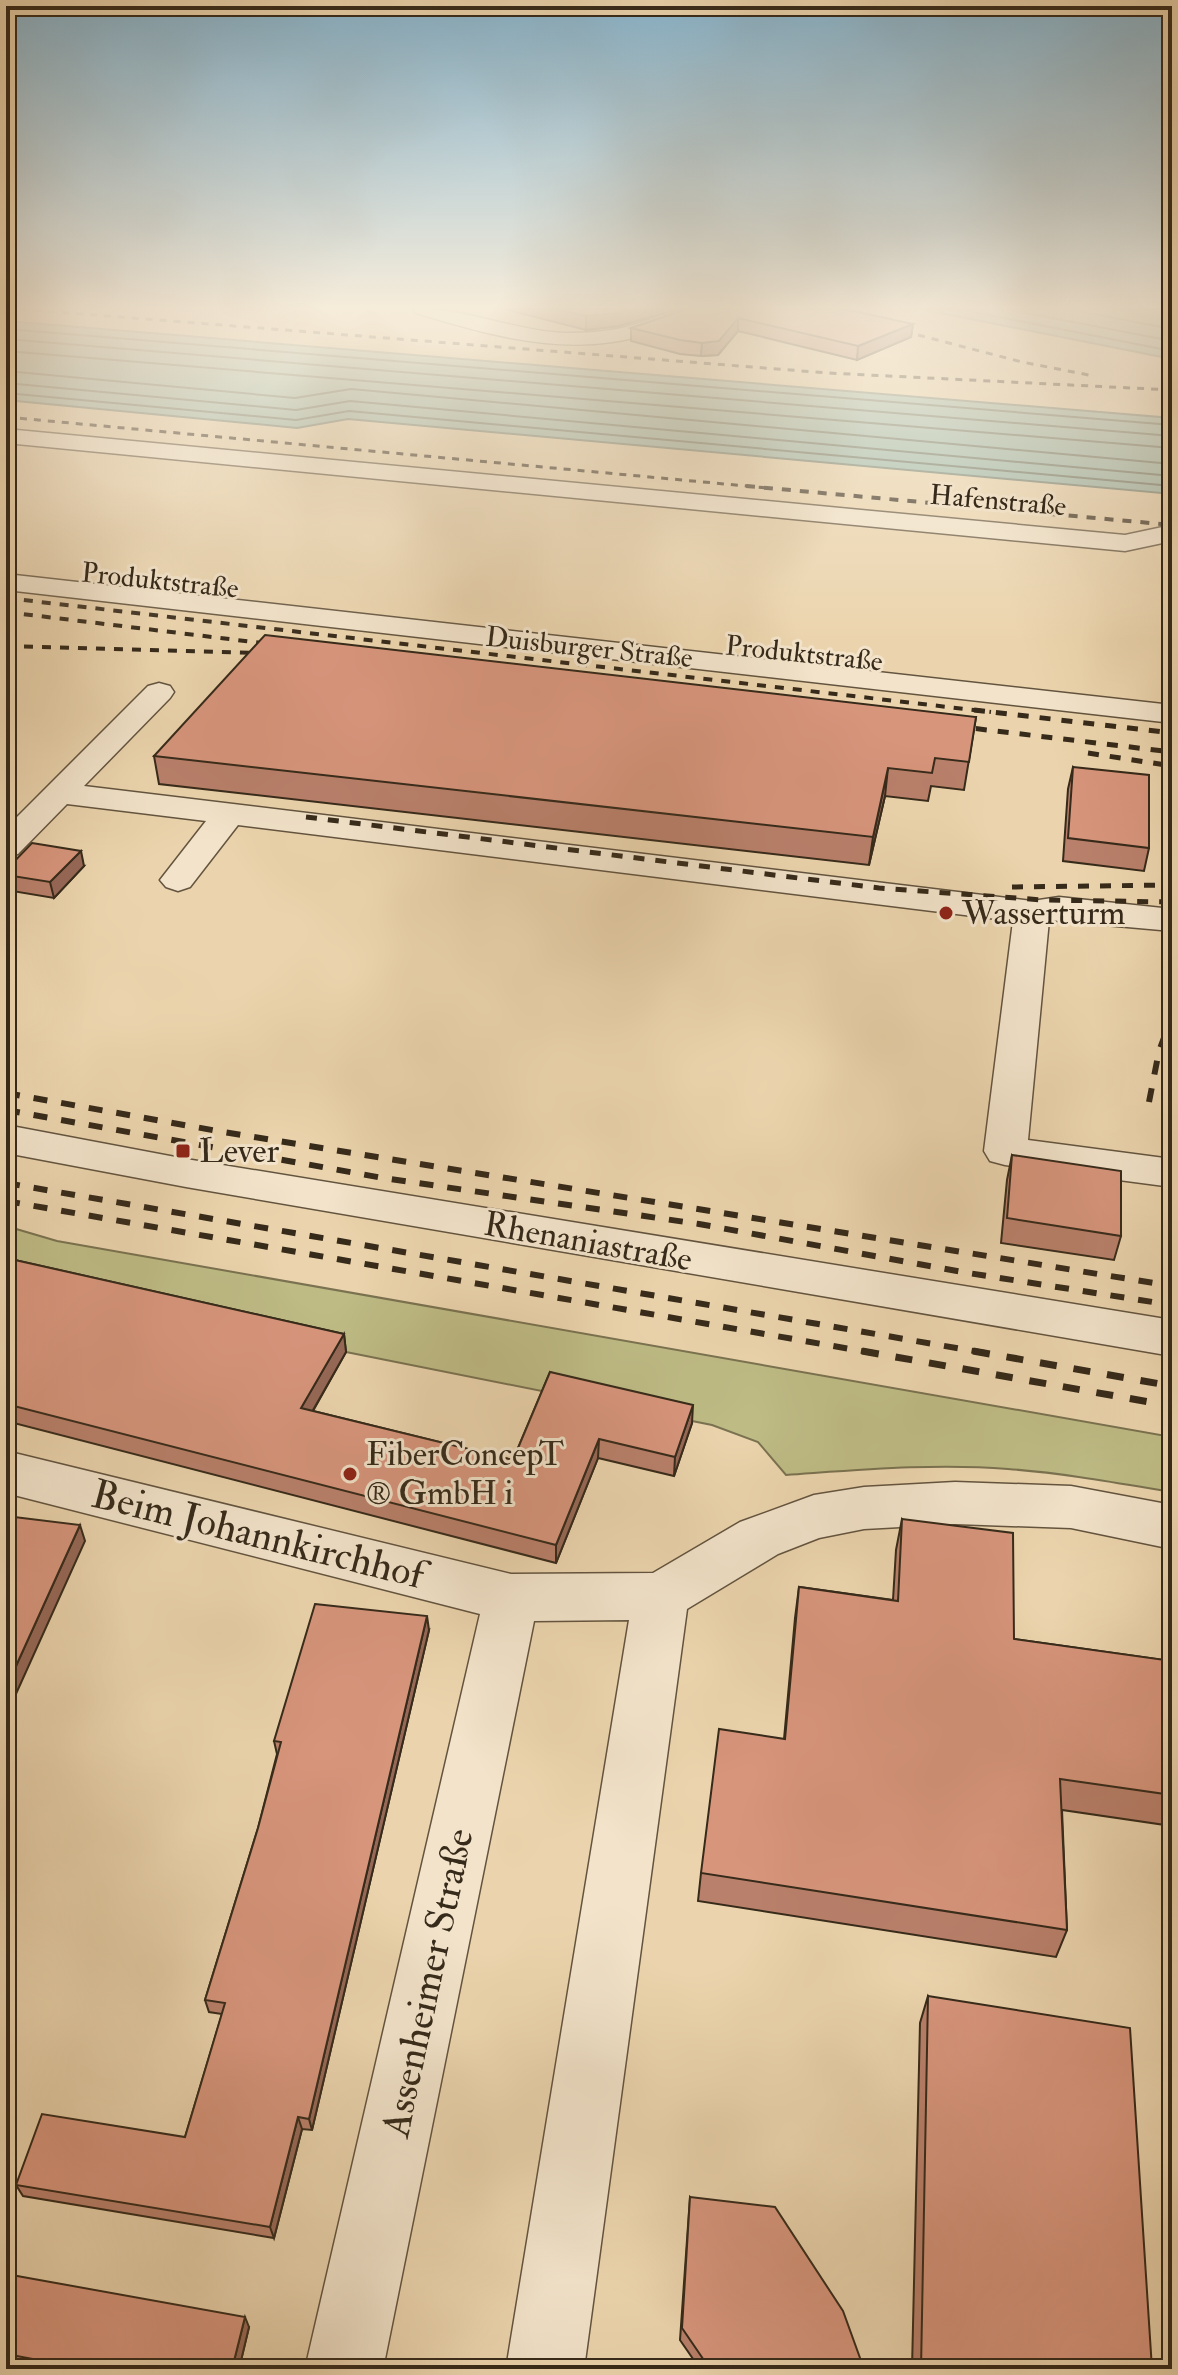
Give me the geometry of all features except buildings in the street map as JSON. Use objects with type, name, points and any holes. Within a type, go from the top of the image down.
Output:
[{"type":"street","name":"Hafenstraße","points":[[6,436],[1125,543],[1172,533]]},
{"type":"street","name":"Produktstraße","points":[[6,563],[1172,695]]},
{"type":"street","name":"Duisburger Straße","points":[[6,582],[1172,714]]},
{"type":"street","points":[[6,847],[159,692]]},
{"type":"street","points":[[60,793],[1032,912],[1059,908],[1172,920]]},
{"type":"street","points":[[178,880],[229,814]]},
{"type":"street","points":[[1032,912],[1005,1151],[1172,1173]]},
{"type":"street","name":"Rhenaniastraße","points":[[6,1139],[202,1176],[1172,1338]]},
{"type":"street","name":"Beim Johannkirchhof","points":[[6,1472],[511,1598],[661,1596]]},
{"type":"street","points":[[545,2369],[661,1596],[759,1538],[814,1517],[864,1508],[955,1503],[1071,1507],[1172,1527]]},
{"type":"street","name":"Assenheimer Straße","points":[[344,2369],[511,1598]]},
{"type":"shaded area","points":[[6,1226],[57,1241],[1172,1437],[1172,1492],[1070,1476],[980,1467],[897,1468],[786,1475],[758,1442],[712,1425],[346,1352],[6,1275]]},
{"type":"water","points":[[212,420],[343,420],[297,428]]},
{"type":"water","points":[[357,420],[1172,420],[1172,494]]},
{"type":"railway","points":[[36,420],[768,488]]},
{"type":"railway","points":[[746,486],[1172,525]]},
{"type":"railway","points":[[6,598],[991,712]]},
{"type":"railway","points":[[6,612],[278,645]]},
{"type":"railway","points":[[6,646],[258,653]]},
{"type":"railway","points":[[974,710],[1172,733]]},
{"type":"railway","points":[[954,726],[1172,752]]},
{"type":"railway","points":[[1088,753],[1172,766]]},
{"type":"railway","points":[[306,817],[879,888],[1043,900],[1172,902]]},
{"type":"railway","points":[[1012,887],[1172,885]]},
{"type":"railway","points":[[1149,1102],[1159,1051],[1172,1017]]},
{"type":"railway","points":[[6,1093],[223,1132],[1172,1286]]},
{"type":"railway","points":[[6,1110],[383,1178],[699,1224],[968,1273],[1172,1305]]},
{"type":"railway","points":[[6,1183],[985,1353]]},
{"type":"railway","points":[[6,1201],[873,1353]]},
{"type":"railway","points":[[862,1351],[1172,1406]]},
{"type":"railway","points":[[973,1351],[1172,1386]]},
{"type":"place","name":"Wasserturm","points":[[946,913]]},
{"type":"place","name":"Lever","points":[[183,1151]]},
{"type":"place","name":"FiberConcepT ® GmbH i","points":[[350,1474]]}]
